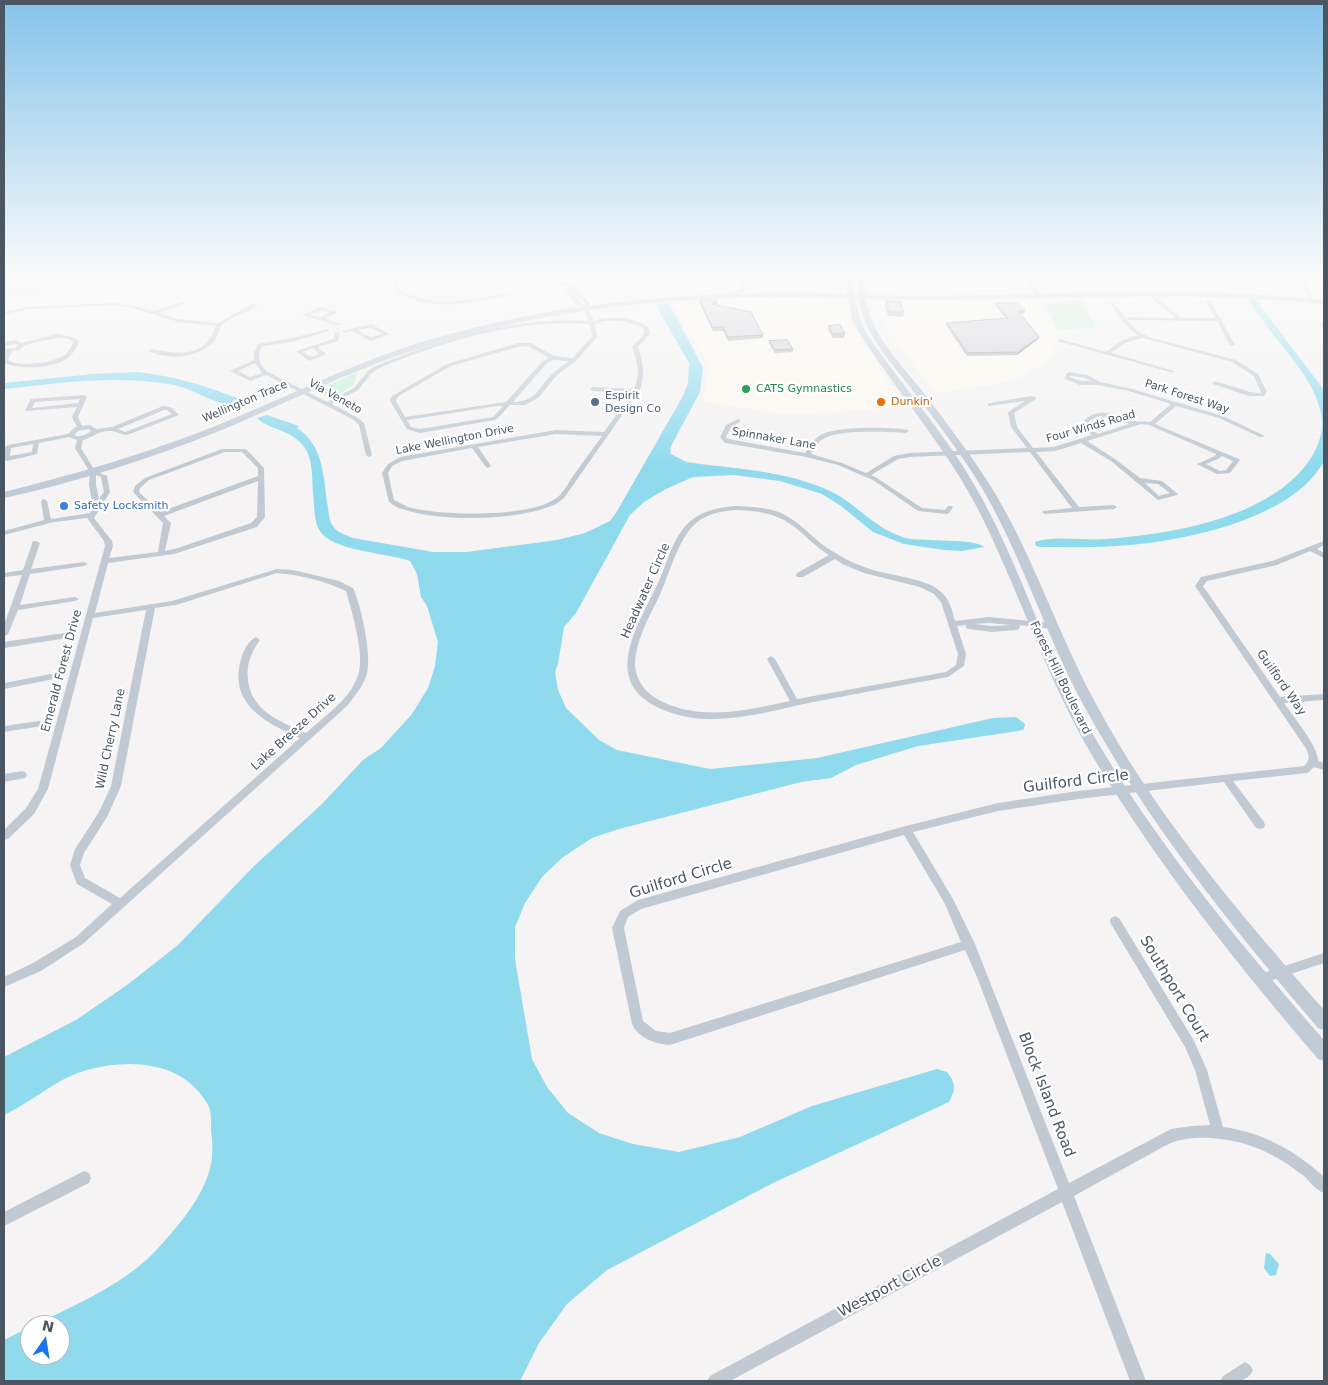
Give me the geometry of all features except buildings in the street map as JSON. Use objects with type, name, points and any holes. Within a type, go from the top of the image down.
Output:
[{"type":"main road","name":"Wellington Trace","points":[[4,494],[216,428],[385,351],[424,339]]},
{"type":"main road","name":"Forest Hill Boulevard","points":[[867,339],[959,455],[1071,704],[1122,791],[1166,855],[1260,979],[1324,1053]]},
{"type":"main road","name":"Forest Hill Boulevard","points":[[878,339],[1002,517],[1090,704],[1142,789],[1193,862],[1281,972],[1324,1022]]},
{"type":"main road","name":"Wellington Trace","points":[[4,489],[91,468]]},
{"type":"street","points":[[5,343],[22,344],[48,339]]},
{"type":"street","points":[[22,344],[20,347],[7,350],[5,360],[7,363],[14,365],[48,363],[67,356],[76,341],[70,339]]},
{"type":"street","points":[[152,351],[173,356],[198,351],[213,339]]},
{"type":"street","points":[[297,339],[260,345],[256,349],[256,361],[266,373],[300,389]]},
{"type":"street","points":[[315,347],[337,339]]},
{"type":"street","points":[[328,404],[354,391],[374,368],[439,346],[469,339]]},
{"type":"street","points":[[404,419],[478,407],[525,403],[531,400],[555,374],[574,360],[593,339]]},
{"type":"street","name":"Lake Wellington Drive","points":[[606,434],[556,432],[394,462],[385,473],[391,500],[402,508],[459,517],[548,506],[562,497],[606,434],[636,391],[641,379],[642,369],[635,345],[642,339]]},
{"type":"street","points":[[1108,353],[1120,343],[1134,339]]},
{"type":"street","points":[[1152,339],[1234,360],[1256,375],[1264,392],[1258,395],[1249,394],[1214,383]]},
{"type":"street","points":[[1229,339],[1232,344]]},
{"type":"street","points":[[1060,341],[1172,372]]},
{"type":"street","points":[[553,358],[545,362],[495,418],[420,431],[409,428],[393,401],[394,397],[450,365],[518,345],[529,344],[553,358],[574,360]]},
{"type":"street","points":[[256,361],[234,371],[250,379],[266,373]]},
{"type":"street","name":"Park Forest Way","points":[[1100,383],[1221,417],[1262,436]]},
{"type":"street","name":"Via Veneto","points":[[300,389],[362,424],[369,455]]},
{"type":"street","points":[[593,389],[636,391]]},
{"type":"street","points":[[79,405],[28,410],[33,400],[84,397],[75,417],[80,428]]},
{"type":"street","points":[[990,405],[1026,397],[1034,398]]},
{"type":"street","points":[[1034,398],[1011,412],[1014,427],[1077,510]]},
{"type":"street","name":"Four Winds Road","points":[[959,455],[1030,453],[1055,449],[1140,422],[1151,424],[1176,403]]},
{"type":"street","points":[[70,435],[80,438],[89,436],[95,431],[113,429],[166,408],[176,415],[125,434],[113,429]]},
{"type":"street","points":[[1098,436],[1083,426],[1084,422],[1098,414],[1116,416],[1135,424]]},
{"type":"street","name":"Spinnaker Lane","points":[[738,421],[728,426],[723,436],[726,441],[807,454],[840,464],[867,475],[888,487],[920,510],[947,512],[950,507]]},
{"type":"street","points":[[1151,424],[1237,460],[1228,472],[1219,473],[1200,464],[1218,457],[1220,453]]},
{"type":"street","points":[[36,442],[35,453],[7,459],[8,447],[70,435],[80,428],[90,427],[95,431]]},
{"type":"street","points":[[807,454],[820,438],[829,434],[890,430],[906,431]]},
{"type":"street","points":[[4,533],[48,522],[90,515],[107,492],[104,476],[91,468],[78,448],[80,438]]},
{"type":"street","points":[[1082,441],[1113,460],[1158,498],[1175,494],[1160,482],[1138,480]]},
{"type":"street","points":[[474,446],[488,466]]},
{"type":"street","points":[[105,561],[161,553],[180,550],[254,525],[261,517],[261,468],[249,454],[235,449],[224,450],[147,479],[137,487],[136,492],[167,523],[161,553]]},
{"type":"street","points":[[867,475],[893,461],[959,455]]},
{"type":"street","points":[[91,468],[90,481],[96,497],[96,507]]},
{"type":"street","points":[[160,515],[261,477]]},
{"type":"street","points":[[44,501],[48,522]]},
{"type":"street","points":[[1045,512],[1114,507]]},
{"type":"street","name":"Headwater Circle","points":[[736,508],[771,512],[791,521],[834,556],[867,571],[933,589],[943,598],[952,624],[962,659],[960,666],[953,672],[725,716],[686,714],[667,708],[648,696],[634,680],[630,660],[635,639],[686,530],[702,516],[718,510],[736,508]]},
{"type":"street","name":"Emerald Forest Drive","points":[[4,836],[30,811],[44,790],[105,561],[108,541],[90,521],[90,515]]},
{"type":"street","points":[[4,634],[16,608],[25,572],[36,543]]},
{"type":"street","name":"Guilford Way","points":[[1314,763],[1313,754],[1308,745],[1200,590],[1200,584],[1204,578],[1274,563],[1324,543]]},
{"type":"street","points":[[1312,549],[1324,556]]},
{"type":"street","points":[[800,575],[834,556]]},
{"type":"street","points":[[4,575],[84,564]]},
{"type":"street","name":"Lake Breeze Drive","points":[[4,982],[62,952],[121,904],[344,704],[356,688],[364,666],[355,608],[350,590],[310,576],[277,571],[264,573],[180,601],[90,616]]},
{"type":"street","points":[[16,608],[75,599]]},
{"type":"street","name":"Wild Cherry Lane","points":[[121,904],[82,881],[75,865],[79,852],[104,814],[116,786],[151,606]]},
{"type":"street","points":[[952,624],[992,629],[1034,625],[1052,626]]},
{"type":"street","points":[[4,645],[64,636]]},
{"type":"street","points":[[256,640],[248,649],[244,660],[243,682],[248,700],[269,720],[307,737]]},
{"type":"street","points":[[771,659],[795,703]]},
{"type":"street","points":[[4,686],[51,677]]},
{"type":"street","points":[[1278,700],[1324,697]]},
{"type":"street","points":[[4,729],[39,724]]},
{"type":"street","points":[[1142,789],[1307,769],[1314,763],[1324,768]]},
{"type":"street","points":[[4,778],[22,775]]},
{"type":"street","points":[[1226,778],[1260,825]]},
{"type":"street","name":"Guilford Circle","points":[[969,944],[670,1039],[652,1036],[638,1024],[618,928],[620,920],[631,909],[906,830],[998,807],[1142,789]]},
{"type":"street","name":"Block Island Road","points":[[906,830],[949,902],[969,944],[1138,1381]]},
{"type":"street","name":"Southport Court","points":[[1115,922],[1189,1042],[1200,1070],[1218,1131]]},
{"type":"street","points":[[1260,979],[1324,958]]},
{"type":"street","name":"Westport Circle","points":[[715,1381],[1172,1136],[1188,1132],[1218,1131],[1250,1139],[1301,1166],[1324,1186]]},
{"type":"street","points":[[4,1219],[84,1178]]},
{"type":"street","points":[[1228,1381],[1245,1370]]},
{"type":"shaded area","points":[[693,339],[859,339],[905,407],[791,415],[704,402],[708,366]]},
{"type":"shaded area","points":[[894,339],[1056,339],[1053,352],[1043,364],[1019,378],[992,385],[935,393]]},
{"type":"green space","points":[[357,372],[353,386],[335,395],[316,392]]},
{"type":"water","points":[[675,339],[688,339],[703,368],[700,392],[670,448],[671,454],[686,462],[760,471],[815,485],[841,497],[885,529],[906,538],[971,542],[984,547],[962,551],[904,544],[873,532],[841,506],[822,494],[780,481],[734,475],[693,477],[664,490],[644,502],[630,515],[576,613],[564,627],[555,672],[558,690],[566,708],[599,740],[617,750],[710,769],[817,758],[993,718],[1016,717],[1025,724],[1024,729],[918,746],[856,765],[831,778],[801,782],[619,829],[592,838],[563,857],[542,877],[525,903],[515,927],[515,959],[532,1059],[547,1087],[568,1113],[599,1133],[633,1144],[679,1152],[740,1137],[812,1106],[937,1069],[947,1072],[952,1080],[954,1090],[949,1102],[771,1184],[607,1270],[567,1304],[539,1343],[520,1381],[4,1381],[4,1340],[20,1332],[20,1365],[70,1365],[70,1315],[54,1315],[118,1281],[148,1258],[168,1237],[189,1211],[201,1192],[210,1167],[212,1146],[210,1110],[198,1090],[185,1079],[171,1071],[155,1066],[121,1064],[87,1070],[55,1084],[4,1115],[4,1057],[76,1020],[127,985],[178,945],[254,866],[321,805],[363,760],[381,748],[412,714],[428,688],[435,666],[438,642],[427,606],[421,597],[417,574],[410,561],[348,547],[326,538],[316,523],[311,464],[308,453],[294,437],[267,425],[257,418],[267,415],[299,426],[297,428],[313,444],[321,464],[330,520],[339,532],[353,538],[433,552],[467,552],[557,540],[585,533],[610,521],[683,396],[688,383],[689,363]]},
{"type":"water","points":[[1276,339],[1285,339],[1324,390],[1324,461],[1309,481],[1289,497],[1265,511],[1238,522],[1181,538],[1119,546],[1036,546],[1035,542],[1051,539],[1132,537],[1189,527],[1217,520],[1270,497],[1292,481],[1309,461],[1318,445],[1321,432],[1322,419],[1317,400],[1304,375]]},
{"type":"water","points":[[137,372],[164,376],[200,385],[237,398],[239,405],[221,403],[178,386],[148,381],[87,381],[4,389],[4,383],[92,374]]},
{"type":"water","points":[[1266,1253],[1270,1254],[1279,1264],[1276,1275],[1270,1276],[1264,1268]]},
{"type":"place","name":"CATS Gymnastics","points":[[746,389]]},
{"type":"place","name":"Espirit Design Co","points":[[595,402]]},
{"type":"place","name":"Dunkin'","points":[[881,402]]},
{"type":"place","name":"Safety Locksmith","points":[[64,506]]}]
